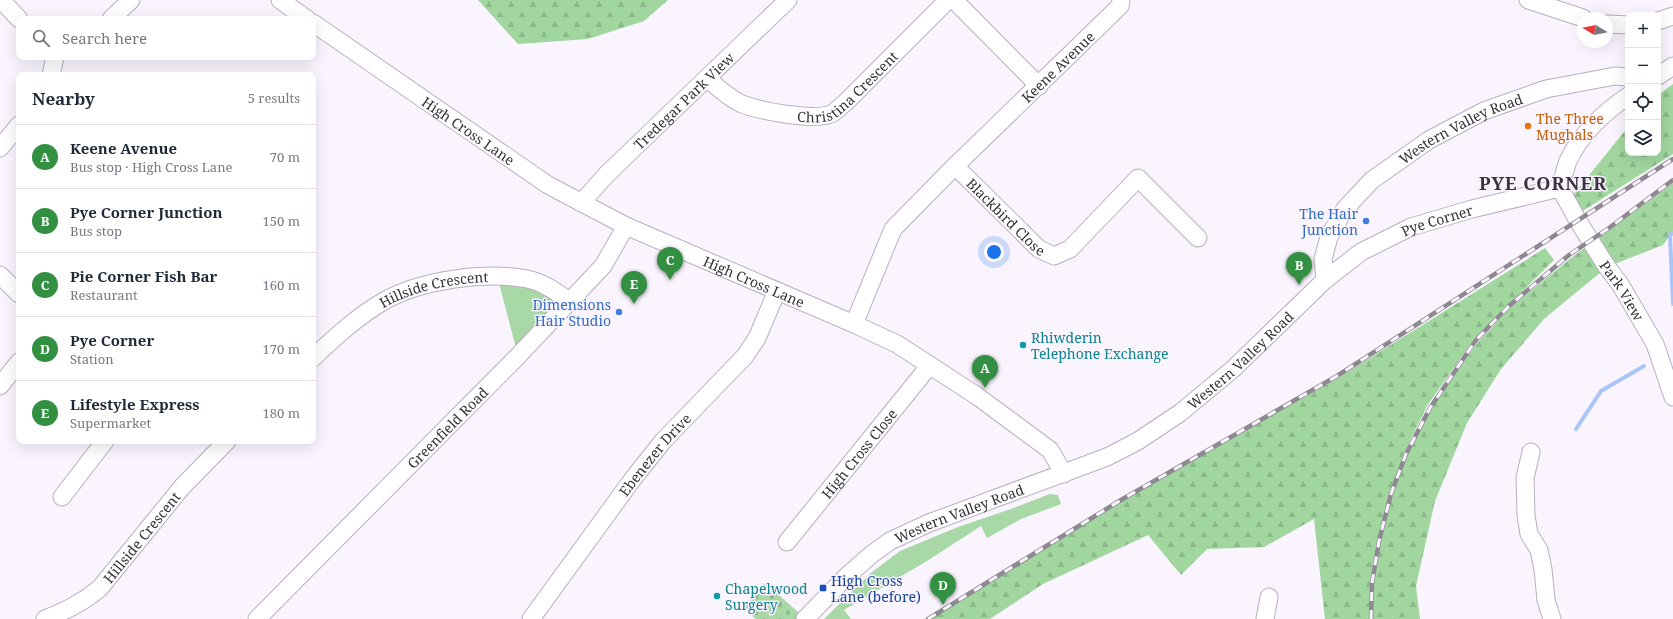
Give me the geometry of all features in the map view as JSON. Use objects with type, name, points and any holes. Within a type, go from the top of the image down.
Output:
[{"type":"street","points":[[1,0],[16,17]]},
{"type":"street","points":[[114,16],[131,0]]},
{"type":"street","points":[[280,0],[304,16]]},
{"type":"street","name":"Tredegar Park View","points":[[581,202],[607,174],[708,79],[788,0]]},
{"type":"street","name":"Christina Crescent","points":[[708,79],[727,96],[742,104],[793,115],[813,116],[832,113],[845,103],[948,0]]},
{"type":"street","points":[[954,0],[1039,86]]},
{"type":"street","name":"Keene Avenue","points":[[854,324],[894,229],[955,166],[1120,6],[1122,0]]},
{"type":"street","points":[[1528,0],[1577,16]]},
{"type":"street","points":[[1661,20],[1673,16]]},
{"type":"street","points":[[1613,24],[1625,25]]},
{"type":"street","name":"High Cross Lane","points":[[316,25],[548,185],[626,226],[897,344],[930,364],[977,396],[1050,450],[1064,474]]},
{"type":"street","points":[[52,72],[54,60]]},
{"type":"street","points":[[1661,74],[1673,66]]},
{"type":"street","name":"Western Valley Road","points":[[806,619],[848,575],[872,554],[890,541],[930,523],[1064,474],[1113,454],[1138,441],[1180,413],[1233,369],[1325,280],[1322,259],[1329,237],[1344,210],[1372,180],[1429,140],[1484,111],[1546,89],[1615,76],[1625,77]]},
{"type":"street","points":[[1560,188],[1568,162],[1586,132],[1611,108],[1625,98]]},
{"type":"street","points":[[0,148],[16,129]]},
{"type":"street","name":"Blackbird Close","points":[[955,166],[1039,249],[1054,256],[1070,249],[1138,178],[1198,238]]},
{"type":"street","name":"Pye Corner","points":[[1325,280],[1361,252],[1411,227],[1472,209],[1560,188]]},
{"type":"street","name":"Park View","points":[[1560,188],[1607,267],[1620,284],[1655,344],[1673,398]]},
{"type":"street","name":"Greenfield Road","points":[[257,619],[570,302],[603,266],[626,226]]},
{"type":"street","points":[[0,275],[16,291]]},
{"type":"street","name":"Hillside Crescent","points":[[316,355],[367,311],[398,294],[425,285],[468,277],[497,275],[528,279],[555,290],[570,302]]},
{"type":"street","name":"Ebenezer Drive","points":[[531,619],[654,452],[745,356],[757,338],[777,291]]},
{"type":"street","name":"High Cross Close","points":[[787,542],[930,364]]},
{"type":"street","points":[[0,386],[16,366]]},
{"type":"street","points":[[62,498],[103,444]]},
{"type":"street","name":"Hillside Crescent","points":[[45,619],[72,608],[86,600],[100,588],[218,444]]},
{"type":"street","points":[[1531,452],[1525,478],[1526,516],[1529,534],[1539,550],[1543,569],[1546,600],[1552,619]]},
{"type":"street","points":[[1265,619],[1269,596]]},
{"type":"green space","points":[[478,0],[668,0],[644,21],[588,39],[518,44]]},
{"type":"green space","points":[[1673,84],[1673,154],[1581,212],[1573,195],[1625,131],[1625,156],[1661,156],[1661,93]]},
{"type":"green space","points":[[1673,183],[1673,231],[1663,245],[1607,267],[1544,319],[1501,369],[1467,423],[1435,501],[1416,586],[1420,619],[1373,619],[1373,583],[1381,541],[1393,494],[1408,454],[1431,408],[1478,342],[1511,307],[1571,258]]},
{"type":"green space","points":[[1545,248],[1554,260],[1474,339],[1427,406],[1404,453],[1390,494],[1377,540],[1370,583],[1369,619],[1325,619],[1314,519],[1264,547],[1207,549],[1181,575],[1148,535],[1043,584],[990,619],[928,619],[1121,500],[1338,378]]},
{"type":"green space","points":[[497,275],[570,302],[518,356]]},
{"type":"green space","points":[[1050,494],[1058,495],[1061,504],[1021,519],[987,538],[981,526],[927,561],[844,610],[851,619],[824,619],[872,572],[900,551],[958,527]]},
{"type":"green space","points":[[765,583],[806,619],[756,619],[743,608]]},
{"type":"waterway","points":[[1673,233],[1670,235],[1673,304]]},
{"type":"waterway","points":[[1576,429],[1601,391],[1644,366]]},
{"type":"railway","points":[[928,619],[1121,500],[1337,376],[1673,159]]},
{"type":"railway","points":[[1371,619],[1372,583],[1379,541],[1391,494],[1406,454],[1430,408],[1476,340],[1509,306],[1569,255],[1609,228],[1673,180]]},
{"type":"place","name":"The Three Mughals","points":[[1528,126]]},
{"type":"place","name":"The Hair Junction","points":[[1366,221]]},
{"type":"place","name":"Pie Corner Fish Bar","points":[[670,280]]},
{"type":"place","name":"Pye Corner Junction","points":[[1299,285]]},
{"type":"place","name":"Lifestyle Express","points":[[634,304]]},
{"type":"place","name":"Dimensions Hair Studio","points":[[619,312]]},
{"type":"place","name":"Rhiwderin Telephone Exchange","points":[[1023,345]]},
{"type":"place","name":"Keene Avenue","points":[[985,388]]},
{"type":"place","name":"High Cross Lane (before)","points":[[823,588]]},
{"type":"place","name":"Chapelwood Surgery","points":[[717,596]]},
{"type":"place","name":"Pye Corner","points":[[943,605]]},
{"type":"district","name":"PYE CORNER","points":[[1543,183]]}]
